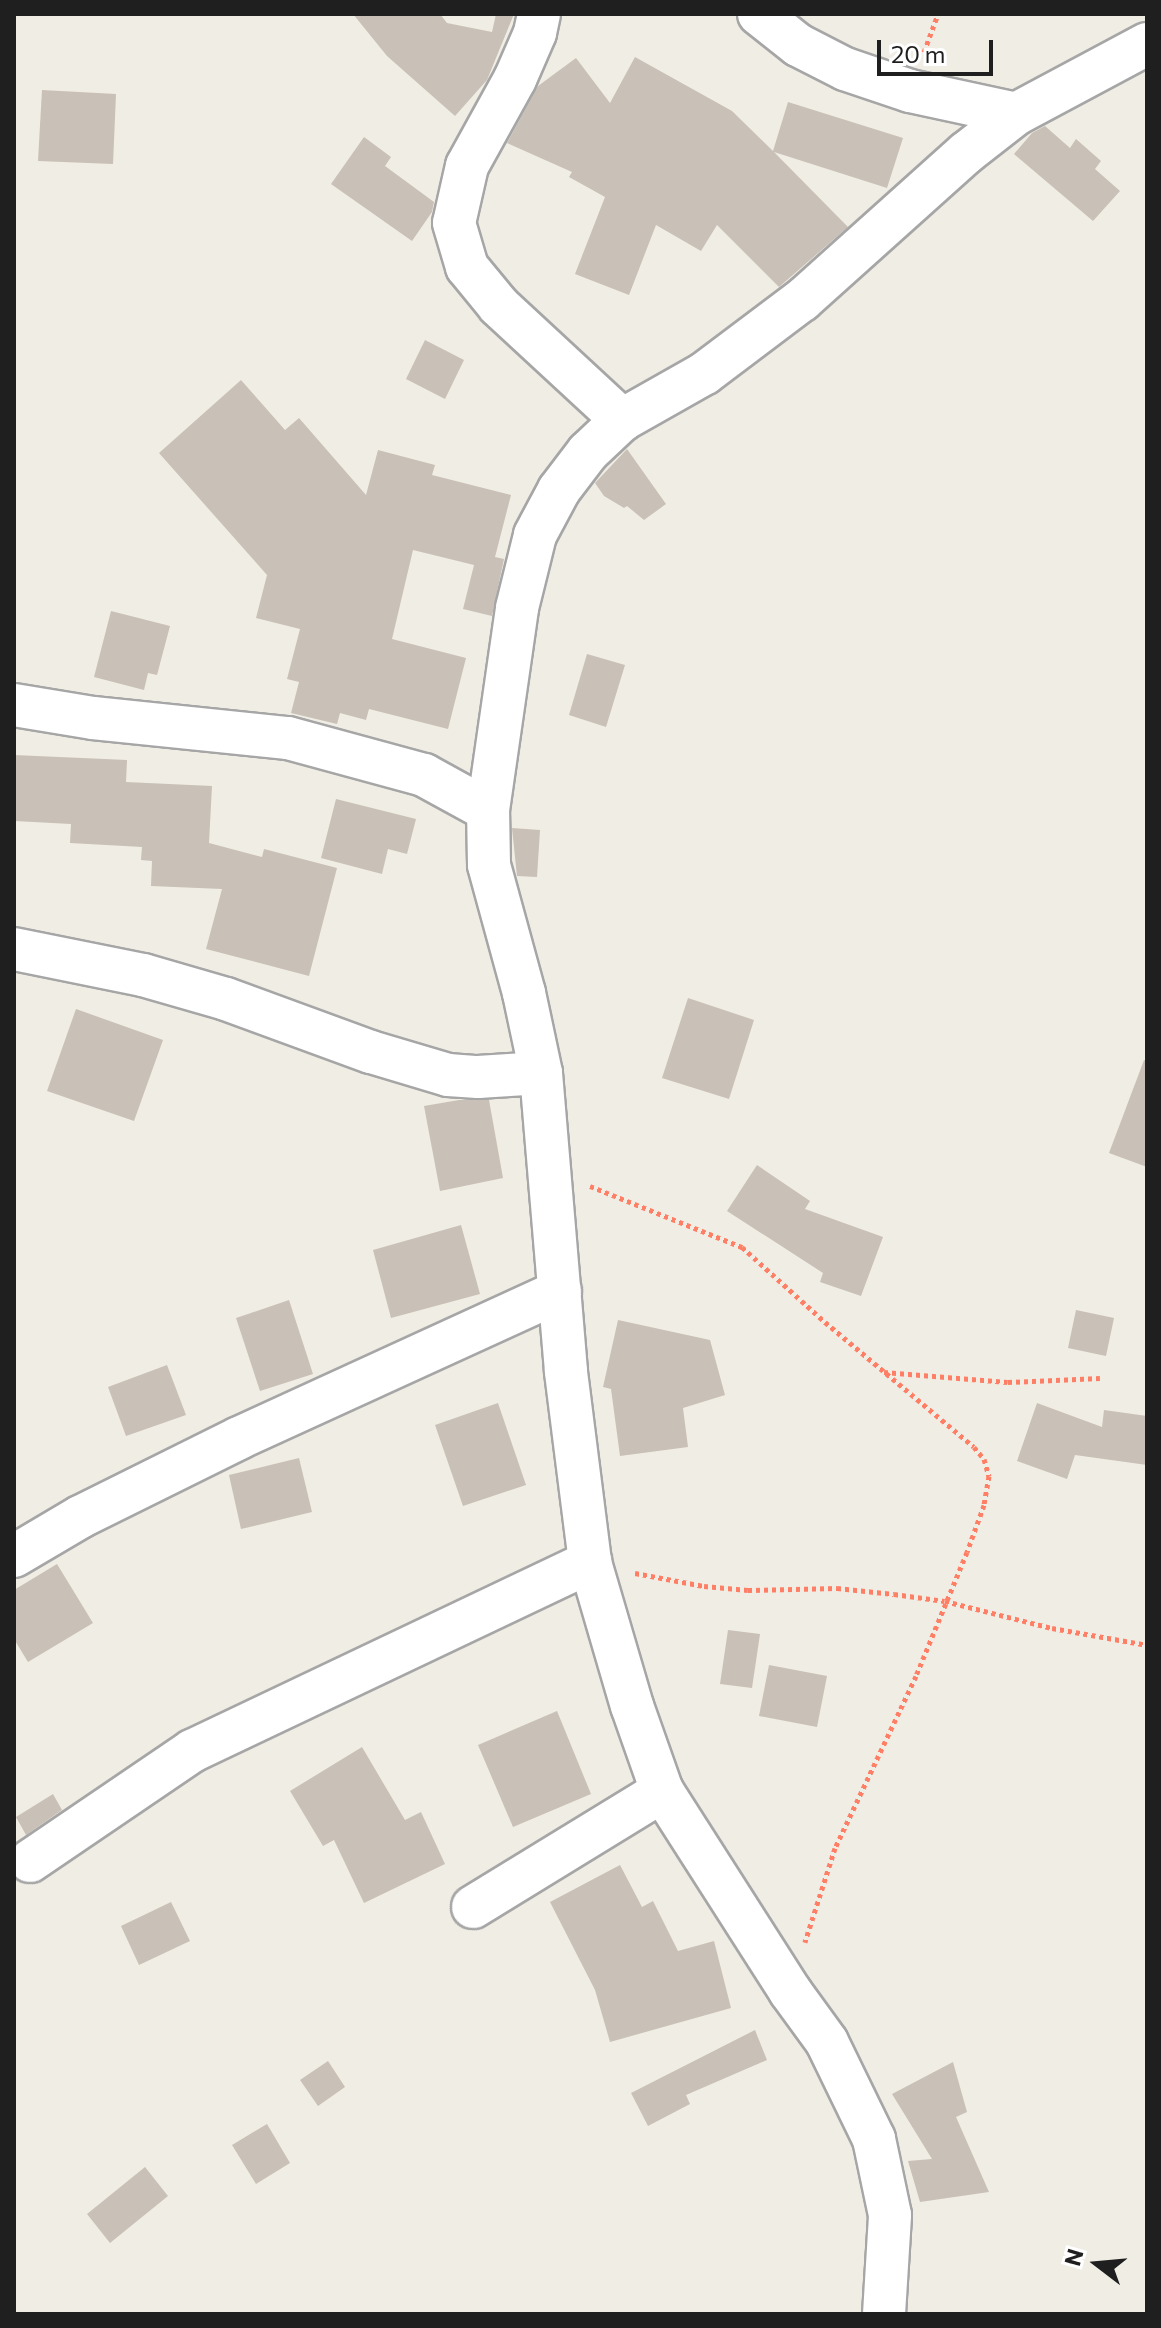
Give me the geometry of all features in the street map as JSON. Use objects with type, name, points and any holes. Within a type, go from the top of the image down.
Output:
[{"type":"street","points":[[539,14],[535,33],[515,79],[467,166],[454,223],[467,267],[499,306],[622,420]]},
{"type":"street","points":[[759,14],[798,45],[845,69],[910,91],[1016,114]]},
{"type":"street","points":[[884,2314],[890,2215],[874,2139],[827,2042],[790,1991],[662,1791],[632,1706],[590,1562],[560,1291],[541,1073],[524,993],[489,865],[488,810],[517,608],[535,535],[559,490],[588,452],[622,420],[705,373],[802,300],[966,153],[1016,114],[1147,44]]},
{"type":"street","points":[[14,705],[93,718],[288,738],[424,775],[488,810]]},
{"type":"street","points":[[14,949],[143,975],[226,999],[371,1052],[448,1075],[478,1077],[541,1073]]},
{"type":"street","points":[[14,1556],[80,1517],[239,1438],[560,1291]]},
{"type":"street","points":[[30,1861],[192,1751],[590,1562]]},
{"type":"street","points":[[473,1907],[662,1791]]},
{"type":"path","points":[[551,1173],[655,1210],[742,1247],[883,1372],[974,1447],[984,1459],[989,1476],[984,1505],[898,1716],[835,1848],[790,1991]]},
{"type":"path","points":[[883,1372],[1008,1382],[1100,1378]]},
{"type":"path","points":[[590,1562],[704,1586],[748,1590],[837,1588],[945,1601],[1052,1628],[1147,1645]]},
{"type":"building","points":[[353,14],[440,14],[447,23],[492,32],[496,14],[514,14],[487,80],[455,116],[387,56]]},
{"type":"building","points":[[635,57],[732,111],[773,151],[788,102],[903,138],[887,188],[774,152],[848,227],[779,287],[717,225],[701,251],[656,225],[629,295],[575,274],[605,197],[569,177],[572,172],[507,143],[538,86],[576,58],[610,103]]},
{"type":"building","points":[[42,90],[116,94],[113,164],[38,161]]},
{"type":"building","points":[[1045,126],[1070,148],[1076,139],[1101,161],[1095,169],[1120,191],[1093,221],[1014,154],[1032,133]]},
{"type":"building","points":[[364,137],[391,157],[385,166],[434,202],[432,212],[412,241],[331,184]]},
{"type":"building","points":[[425,340],[464,360],[445,399],[406,379]]},
{"type":"building","points":[[241,380],[285,430],[299,418],[366,495],[378,450],[435,465],[432,475],[511,495],[495,557],[504,559],[492,616],[463,609],[474,565],[413,550],[392,639],[466,658],[448,729],[369,709],[366,720],[340,713],[337,724],[291,713],[299,682],[287,679],[300,629],[256,618],[267,575],[159,453]]},
{"type":"building","points":[[627,449],[666,504],[644,520],[627,506],[624,508],[604,496],[595,483]]},
{"type":"building","points":[[111,611],[170,626],[157,675],[148,673],[144,690],[94,677]]},
{"type":"building","points":[[587,654],[625,665],[606,727],[569,715]]},
{"type":"building","points":[[14,755],[127,760],[126,782],[212,786],[209,843],[262,857],[264,849],[337,868],[309,976],[206,949],[222,889],[151,886],[152,861],[141,860],[142,847],[70,843],[71,824],[14,821]]},
{"type":"building","points":[[336,799],[416,819],[407,854],[388,849],[382,874],[321,858]]},
{"type":"building","points":[[512,828],[540,830],[537,877],[517,876]]},
{"type":"building","points":[[688,998],[754,1020],[729,1099],[662,1078]]},
{"type":"building","points":[[76,1009],[163,1040],[134,1121],[47,1091]]},
{"type":"building","points":[[1144,1060],[1147,1061],[1147,1167],[1109,1153]]},
{"type":"building","points":[[459,1100],[489,1100],[503,1178],[440,1191],[424,1106]]},
{"type":"building","points":[[757,1165],[810,1201],[805,1209],[883,1237],[861,1296],[820,1282],[823,1273],[727,1211]]},
{"type":"building","points":[[461,1225],[480,1294],[391,1318],[373,1250]]},
{"type":"building","points":[[289,1300],[313,1374],[260,1391],[236,1318]]},
{"type":"building","points":[[1076,1310],[1114,1318],[1106,1356],[1068,1348]]},
{"type":"building","points":[[618,1320],[710,1340],[725,1395],[683,1408],[688,1447],[620,1456],[611,1389],[603,1387]]},
{"type":"building","points":[[167,1365],[186,1415],[126,1436],[108,1387]]},
{"type":"building","points":[[498,1403],[526,1485],[463,1506],[435,1425]]},
{"type":"building","points":[[1037,1403],[1102,1427],[1104,1410],[1147,1416],[1147,1465],[1075,1455],[1067,1479],[1017,1461]]},
{"type":"building","points":[[299,1458],[312,1512],[241,1529],[229,1475]]},
{"type":"building","points":[[57,1564],[93,1623],[28,1662],[14,1639],[14,1590]]},
{"type":"building","points":[[728,1630],[760,1634],[752,1688],[720,1684]]},
{"type":"building","points":[[769,1665],[827,1676],[817,1727],[759,1716]]},
{"type":"building","points":[[557,1711],[591,1794],[513,1827],[478,1745]]},
{"type":"building","points":[[362,1747],[405,1820],[421,1812],[445,1864],[364,1903],[334,1840],[323,1846],[290,1791]]},
{"type":"building","points":[[53,1794],[62,1810],[26,1835],[16,1817]]},
{"type":"building","points":[[620,1865],[642,1907],[653,1901],[678,1951],[714,1941],[731,2008],[610,2042],[595,1990],[550,1902]]},
{"type":"building","points":[[171,1902],[190,1941],[139,1965],[121,1926]]},
{"type":"building","points":[[755,2030],[767,2060],[686,2095],[690,2104],[648,2126],[631,2093]]},
{"type":"building","points":[[328,2061],[345,2087],[318,2106],[300,2080]]},
{"type":"building","points":[[953,2062],[967,2112],[956,2117],[989,2192],[920,2202],[908,2161],[932,2159],[892,2094]]},
{"type":"building","points":[[267,2124],[290,2163],[256,2184],[232,2145]]},
{"type":"building","points":[[145,2167],[168,2196],[110,2243],[87,2214]]}]
